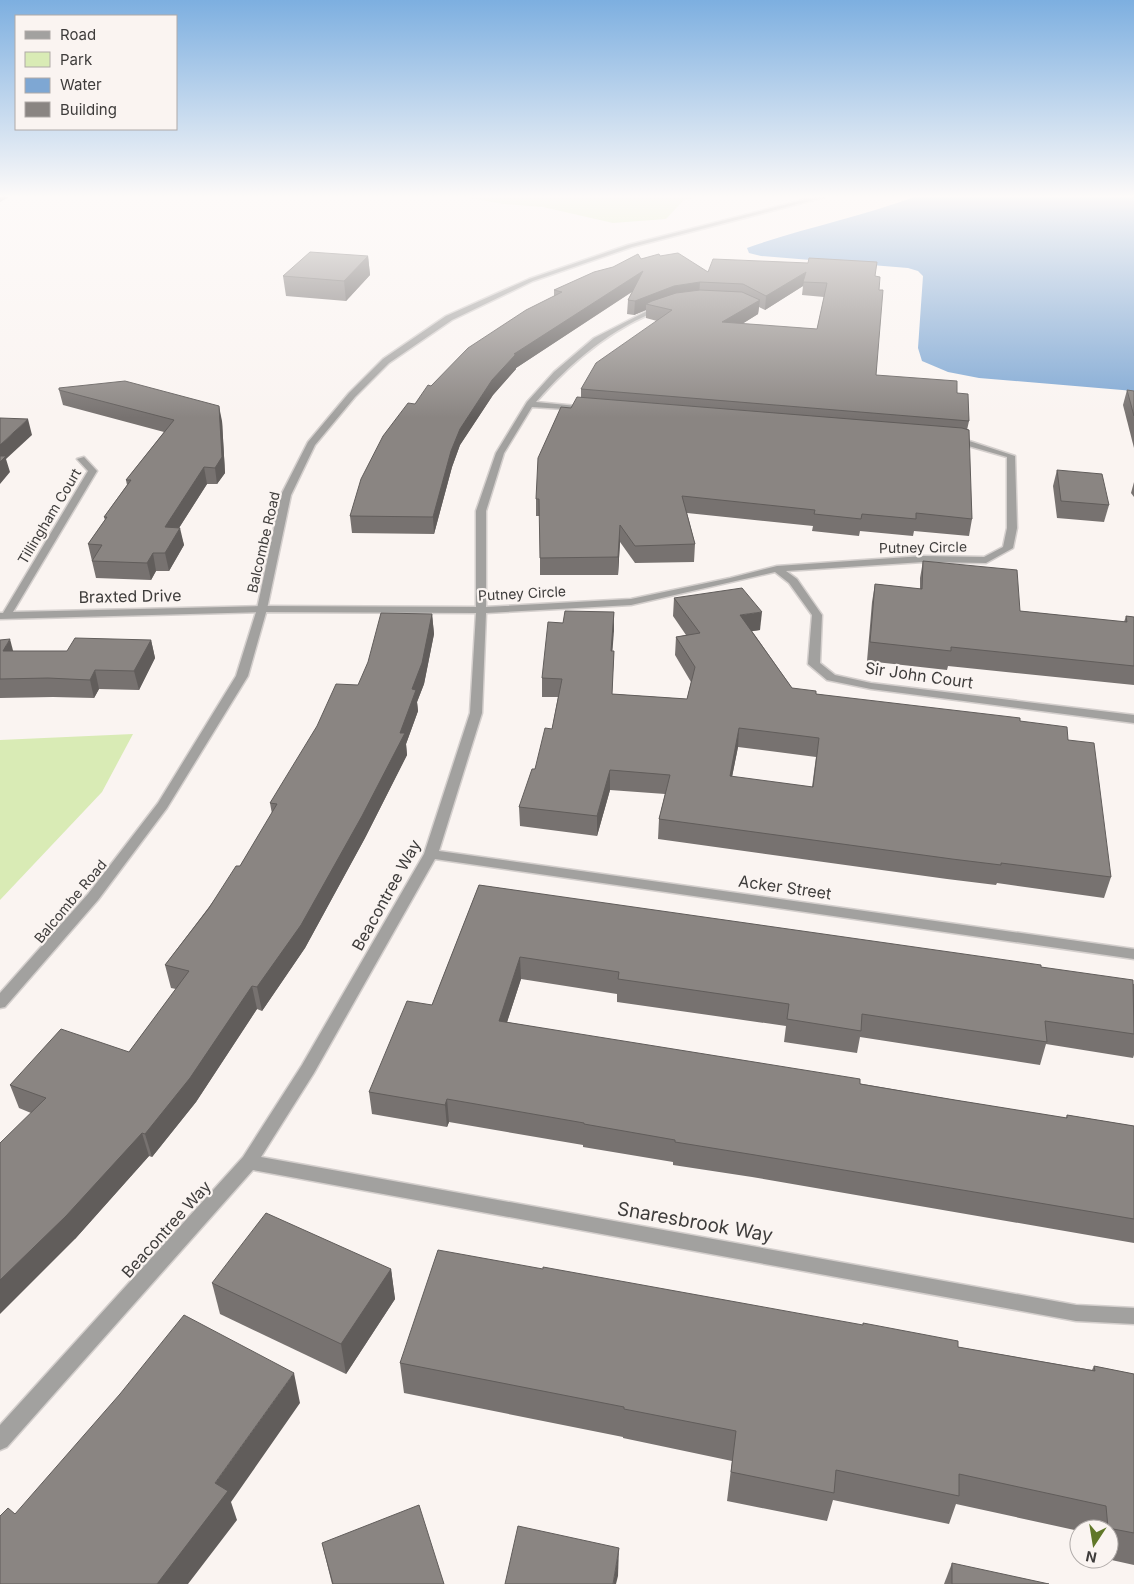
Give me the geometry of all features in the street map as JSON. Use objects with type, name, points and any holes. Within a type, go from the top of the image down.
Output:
[{"type":"street","name":"Balcombe Road","points":[[0,1003],[93,896],[163,805],[242,676],[262,609],[286,495],[311,444],[352,395],[386,361],[450,318],[531,280],[560,270]]},
{"type":"street","name":"Beacontree Way","points":[[0,1440],[248,1162],[308,1069],[431,854],[476,713],[481,610],[480,511],[500,453],[530,404],[557,374],[597,340],[649,312],[674,303]]},
{"type":"street","points":[[530,404],[589,409]]},
{"type":"street","name":"Putney Circle","points":[[262,609],[481,610],[631,602],[731,581],[777,568],[923,559],[986,560],[1008,548],[1012,528],[1011,456],[960,440],[941,438]]},
{"type":"street","name":"Tillingham Court","points":[[3,616],[93,471],[81,459]]},
{"type":"street","name":"Sir John Court","points":[[777,568],[793,581],[817,615],[814,664],[831,678],[871,686],[1134,719]]},
{"type":"street","name":"Braxted Drive","points":[[3,616],[262,609]]},
{"type":"street","name":"Acker Street","points":[[431,854],[1134,954]]},
{"type":"street","name":"Snaresbrook Way","points":[[248,1162],[1076,1312],[1134,1316]]},
{"type":"green space","points":[[133,734],[102,792],[0,900],[0,740]]},
{"type":"water","points":[[914,270],[1134,270],[1134,391],[979,378],[948,372],[922,361],[918,348],[923,276]]},
{"type":"building","points":[[290,270],[355,270],[344,281],[283,276]]},
{"type":"building","points":[[602,270],[705,270],[708,272],[709,270],[876,270],[875,276],[880,277],[879,290],[883,290],[876,375],[957,381],[957,393],[968,394],[969,421],[581,389],[596,363],[672,310],[646,304],[652,301],[676,293],[700,290],[742,292],[760,300],[722,322],[817,329],[827,283],[803,282],[806,272],[766,296],[743,284],[700,282],[674,286],[635,301],[628,300],[643,271],[514,354],[516,354],[492,380],[460,429],[451,451],[433,517],[350,516],[361,479],[383,436],[408,403],[415,404],[428,385],[431,386],[468,348],[526,310],[562,292],[554,290]]},
{"type":"building","points":[[125,381],[219,406],[222,457],[215,468],[204,467],[165,527],[180,528],[165,553],[153,553],[147,563],[92,561],[102,545],[88,544],[107,517],[104,517],[131,480],[126,480],[174,420],[59,390],[59,388]]},
{"type":"building","points":[[1127,390],[1134,391],[1134,416]]},
{"type":"building","points":[[577,397],[969,430],[972,519],[916,513],[916,519],[862,514],[861,519],[814,514],[815,510],[682,496],[695,544],[635,546],[620,525],[618,557],[540,558],[539,499],[536,499],[538,458],[561,407],[571,408]]},
{"type":"building","points":[[0,418],[28,419],[0,445]]},
{"type":"building","points":[[0,456],[6,456],[0,462]]},
{"type":"building","points":[[1057,470],[1102,474],[1109,505],[1061,501]]},
{"type":"building","points":[[923,561],[1017,570],[1020,611],[1127,622],[1126,616],[1134,617],[1134,666],[951,647],[951,651],[870,642],[875,584],[922,589]]},
{"type":"building","points":[[742,588],[762,612],[740,615],[792,688],[816,691],[816,694],[1020,718],[1020,721],[1067,727],[1068,740],[1094,743],[1111,877],[1001,863],[1001,865],[952,859],[659,819],[670,775],[610,770],[597,816],[519,807],[532,769],[535,769],[545,728],[552,729],[562,679],[542,678],[548,622],[563,623],[565,611],[614,612],[611,651],[614,651],[612,694],[687,699],[695,667],[676,637],[700,633],[674,598]],"holes":[[[739,728],[819,738],[813,787],[730,776]]]},
{"type":"building","points":[[381,613],[432,614],[422,663],[412,689],[416,690],[400,733],[405,733],[362,816],[301,925],[257,987],[252,986],[190,1078],[145,1134],[142,1133],[66,1216],[0,1280],[0,1143],[46,1098],[10,1085],[61,1029],[129,1052],[189,971],[165,965],[209,908],[236,866],[240,866],[277,804],[270,803],[317,726],[336,684],[358,685],[368,662]]},
{"type":"building","points":[[75,638],[151,640],[134,671],[95,670],[90,680],[48,678],[0,679],[0,640],[10,639],[3,651],[67,651]]},
{"type":"building","points":[[479,885],[1041,965],[1041,967],[1133,980],[1134,1034],[1045,1021],[1047,1042],[862,1014],[861,1031],[787,1019],[789,1004],[618,979],[619,972],[520,957],[499,1021],[860,1079],[860,1084],[955,1100],[1067,1118],[1067,1115],[1134,1126],[1134,1219],[675,1142],[675,1140],[447,1099],[445,1105],[369,1092],[407,1001],[432,1005]]},
{"type":"building","points":[[266,1213],[391,1269],[341,1344],[212,1283]]},
{"type":"building","points":[[438,1250],[543,1269],[543,1267],[863,1325],[863,1323],[958,1341],[958,1347],[1095,1371],[1094,1366],[1134,1374],[1134,1533],[1119,1530],[1119,1519],[1107,1519],[1106,1506],[959,1474],[959,1496],[836,1470],[834,1493],[731,1472],[736,1431],[400,1363]]},
{"type":"building","points":[[184,1315],[294,1373],[215,1483],[228,1491],[157,1584],[0,1584],[0,1516],[8,1508],[15,1514],[120,1394]]},
{"type":"building","points":[[419,1505],[444,1584],[333,1584],[322,1543]]},
{"type":"building","points":[[518,1526],[619,1548],[613,1584],[505,1584]]},
{"type":"building","points":[[952,1563],[1049,1584],[952,1584]]}]
